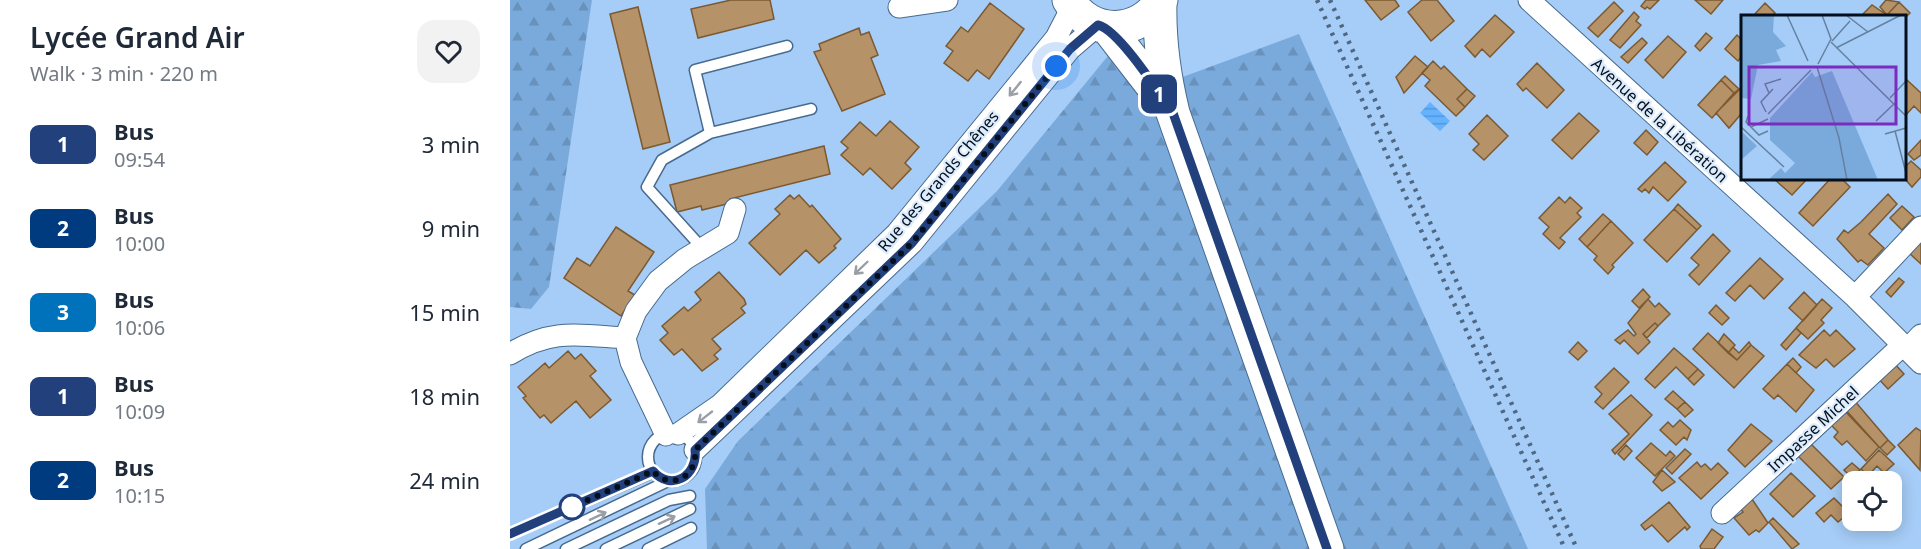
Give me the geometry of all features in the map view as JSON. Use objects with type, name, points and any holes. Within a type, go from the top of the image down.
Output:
[{"type":"main road","points":[[1086,15],[1122,28],[1150,15],[1161,1]]},
{"type":"main road","points":[[1161,1],[1159,30],[1164,75],[1173,113],[1327,549]]},
{"type":"main road","points":[[1086,15],[1173,113]]},
{"type":"street","points":[[899,7],[946,0]]},
{"type":"street","name":"Avenue de la Libération","points":[[1529,0],[1914,348]]},
{"type":"street","name":"Rue des Grands Chênes","points":[[672,434],[720,405],[897,233],[1056,38],[1086,15]]},
{"type":"street","name":"Rue des Grands Chênes","points":[[695,450],[912,243],[1070,49],[1086,15]]},
{"type":"street","points":[[672,434],[631,362],[625,338],[636,311],[658,281],[685,259],[728,233],[735,209]]},
{"type":"street","points":[[1855,297],[1921,227]]},
{"type":"street","points":[[510,354],[544,336],[568,334],[625,338]]},
{"type":"street","name":"Impasse Michel","points":[[1722,513],[1914,348]]},
{"type":"lane","points":[[710,133],[695,70],[787,46]]},
{"type":"lane","points":[[702,249],[647,187],[662,160],[710,133],[811,109]]},
{"type":"lane","points":[[526,549],[668,481],[676,481],[690,473],[694,466],[695,450],[685,438],[672,434],[656,440],[648,453],[653,471],[668,481]]},
{"type":"lane","points":[[510,534],[653,471]]},
{"type":"lane","points":[[566,549],[669,500],[690,496]]},
{"type":"lane","points":[[606,549],[690,509]]},
{"type":"lane","points":[[648,549],[692,528]]},
{"type":"green space","points":[[510,0],[592,0],[549,287],[531,309],[510,307]]},
{"type":"green space","points":[[1299,34],[1528,549],[707,549],[705,489],[738,441],[997,191],[1112,51],[1142,92]]},
{"type":"shaded area","points":[[1430,102],[1450,121],[1440,131],[1420,113]]},
{"type":"building","points":[[731,0],[770,0],[774,19],[698,38],[691,9]]},
{"type":"building","points":[[1365,0],[1395,0],[1399,6],[1381,20]]},
{"type":"building","points":[[1422,0],[1437,0],[1454,21],[1431,41],[1408,12]]},
{"type":"building","points":[[1646,0],[1659,0],[1650,9],[1647,7],[1645,9],[1641,6]]},
{"type":"building","points":[[1695,0],[1723,0],[1711,14]]},
{"type":"building","points":[[1886,0],[1899,2],[1887,15],[1880,7]]},
{"type":"building","points":[[1614,2],[1623,11],[1598,37],[1588,28]]},
{"type":"building","points":[[1899,2],[1910,13],[1906,17],[1906,15],[1887,15]]},
{"type":"building","points":[[990,3],[1024,29],[989,79],[977,70],[968,81],[944,63],[953,51],[946,46],[961,27],[968,32]]},
{"type":"building","points":[[1765,3],[1775,13],[1772,15],[1754,15]]},
{"type":"building","points":[[1872,5],[1887,15],[1862,15]]},
{"type":"building","points":[[638,7],[670,142],[643,149],[610,14]]},
{"type":"building","points":[[1634,12],[1639,17],[1636,21],[1641,25],[1620,48],[1610,40]]},
{"type":"building","points":[[1495,15],[1514,32],[1490,57],[1482,49],[1475,57],[1465,46]]},
{"type":"building","points":[[859,28],[861,35],[869,32],[878,55],[871,58],[885,94],[842,111],[814,52],[821,50],[819,44]]},
{"type":"building","points":[[1706,33],[1712,38],[1700,51],[1695,46]]},
{"type":"building","points":[[1737,35],[1741,39],[1741,57],[1738,61],[1725,49]]},
{"type":"building","points":[[1668,36],[1686,52],[1663,78],[1645,60]]},
{"type":"building","points":[[1642,38],[1647,43],[1628,63],[1621,57]]},
{"type":"building","points":[[1415,56],[1428,67],[1404,93],[1396,77]]},
{"type":"building","points":[[1433,61],[1441,69],[1444,66],[1467,89],[1457,99],[1465,107],[1456,116],[1425,86],[1430,80],[1422,73]]},
{"type":"building","points":[[1537,63],[1564,90],[1547,108],[1526,88],[1523,91],[1517,84]]},
{"type":"building","points":[[1725,76],[1739,89],[1734,93],[1721,80]]},
{"type":"building","points":[[1721,80],[1734,93],[1712,118],[1698,105]]},
{"type":"building","points":[[1906,81],[1921,93],[1921,113],[1914,106],[1906,115]]},
{"type":"building","points":[[1741,88],[1741,114],[1729,128],[1716,113]]},
{"type":"building","points":[[1467,89],[1475,96],[1465,107],[1457,99]]},
{"type":"building","points":[[1579,113],[1599,131],[1572,159],[1552,140]]},
{"type":"building","points":[[1487,115],[1508,136],[1484,160],[1473,150],[1479,144],[1469,134]]},
{"type":"building","points":[[890,121],[919,147],[905,163],[911,169],[892,189],[870,168],[863,175],[841,155],[848,148],[841,142],[860,122],[876,136]]},
{"type":"building","points":[[1646,130],[1658,142],[1647,155],[1634,143]]},
{"type":"building","points":[[1921,140],[1921,155],[1914,160],[1908,154]]},
{"type":"building","points":[[824,146],[830,174],[730,199],[731,203],[702,210],[701,206],[677,212],[670,185]]},
{"type":"building","points":[[1911,161],[1921,170],[1921,177],[1912,187],[1906,180],[1906,166]]},
{"type":"building","points":[[1665,162],[1686,182],[1668,201],[1653,187],[1649,193],[1645,189],[1642,192],[1638,189]]},
{"type":"building","points":[[1775,180],[1806,180],[1792,195]]},
{"type":"building","points":[[1829,180],[1843,180],[1850,187],[1813,226],[1799,213]]},
{"type":"building","points":[[1888,194],[1897,204],[1869,234],[1884,248],[1868,265],[1861,260],[1858,262],[1837,239],[1844,230],[1848,233],[1861,222]]},
{"type":"building","points":[[790,195],[794,199],[799,195],[810,207],[812,205],[841,239],[834,246],[836,248],[819,263],[806,250],[780,275],[749,243],[780,214],[775,209]]},
{"type":"building","points":[[1559,197],[1565,203],[1570,197],[1582,208],[1577,213],[1581,217],[1560,238],[1565,242],[1559,249],[1543,234],[1549,227],[1539,218]]},
{"type":"building","points":[[1678,204],[1701,226],[1697,230],[1674,209]]},
{"type":"building","points":[[1902,206],[1914,217],[1902,230],[1890,218]]},
{"type":"building","points":[[1674,209],[1697,230],[1667,262],[1644,240]]},
{"type":"building","points":[[1603,214],[1611,221],[1587,247],[1579,239]]},
{"type":"building","points":[[1611,221],[1633,243],[1612,265],[1614,267],[1608,274],[1594,260],[1597,256],[1587,247]]},
{"type":"building","points":[[616,227],[654,252],[628,291],[635,295],[621,316],[564,278],[577,258],[590,266]]},
{"type":"building","points":[[1713,234],[1730,251],[1699,285],[1689,275],[1699,265],[1691,258]]},
{"type":"building","points":[[1921,237],[1921,264],[1908,252]]},
{"type":"building","points":[[1760,258],[1783,279],[1764,299],[1750,285],[1735,301],[1726,293]]},
{"type":"building","points":[[719,272],[744,299],[746,304],[741,308],[745,313],[712,339],[721,349],[714,355],[718,359],[702,371],[682,349],[674,355],[660,340],[668,333],[662,326],[684,307],[688,311],[701,300],[695,292]]},
{"type":"building","points":[[1899,278],[1904,282],[1891,297],[1886,292]]},
{"type":"building","points":[[1643,289],[1650,297],[1639,308],[1632,301]]},
{"type":"building","points":[[1804,292],[1817,305],[1803,321],[1789,308]]},
{"type":"building","points":[[1648,299],[1655,307],[1659,303],[1670,314],[1658,326],[1655,323],[1643,334],[1650,342],[1638,354],[1624,340],[1620,344],[1615,340],[1628,330],[1634,336],[1636,334],[1628,323]]},
{"type":"building","points":[[1822,299],[1832,308],[1821,320],[1824,323],[1808,339],[1796,328]]},
{"type":"building","points":[[1716,305],[1729,318],[1722,325],[1709,313]]},
{"type":"building","points":[[1655,323],[1658,326],[1647,338],[1643,334]]},
{"type":"building","points":[[1796,328],[1801,333],[1786,350],[1781,345]]},
{"type":"building","points":[[1824,330],[1830,336],[1836,330],[1855,349],[1834,367],[1826,359],[1816,368],[1799,355]]},
{"type":"building","points":[[1708,333],[1737,360],[1751,345],[1764,356],[1734,388],[1693,349]]},
{"type":"building","points":[[1724,334],[1735,345],[1728,353],[1718,343]]},
{"type":"building","points":[[1578,342],[1587,351],[1578,360],[1569,352]]},
{"type":"building","points":[[1749,342],[1751,345],[1737,360],[1728,353],[1733,347],[1739,353]]},
{"type":"building","points":[[1674,348],[1698,369],[1688,379],[1676,367],[1655,388],[1645,379]]},
{"type":"building","points":[[568,351],[575,359],[581,354],[596,371],[590,376],[611,400],[590,418],[576,401],[551,423],[544,415],[540,418],[523,398],[526,396],[518,387],[545,363],[549,368]]},
{"type":"building","points":[[1793,358],[1801,367],[1796,373],[1787,364]]},
{"type":"building","points":[[1892,361],[1904,374],[1888,389],[1876,376]]},
{"type":"building","points":[[1787,364],[1814,390],[1796,412],[1778,395],[1774,399],[1763,389]]},
{"type":"building","points":[[1614,368],[1629,382],[1603,409],[1595,402],[1602,394],[1595,387]]},
{"type":"building","points":[[1698,369],[1704,375],[1694,385],[1688,379]]},
{"type":"building","points":[[1673,391],[1685,402],[1677,409],[1665,399]]},
{"type":"building","points":[[1631,395],[1652,415],[1615,454],[1612,450],[1629,434],[1609,414]]},
{"type":"building","points":[[1853,399],[1888,440],[1880,448],[1844,408]]},
{"type":"building","points":[[1685,402],[1693,410],[1685,417],[1677,409]]},
{"type":"building","points":[[1843,409],[1879,447],[1866,461],[1847,441],[1842,445],[1834,437],[1838,432],[1828,422]]},
{"type":"building","points":[[1680,420],[1691,430],[1687,440],[1684,437],[1676,445],[1660,430],[1668,422],[1673,427]]},
{"type":"building","points":[[1751,424],[1772,441],[1745,467],[1728,450]]},
{"type":"building","points":[[1916,428],[1921,431],[1920,470],[1898,445]]},
{"type":"building","points":[[1888,440],[1895,447],[1887,455],[1880,448]]},
{"type":"building","points":[[1651,443],[1666,456],[1670,451],[1675,456],[1655,476],[1636,458]]},
{"type":"building","points":[[1810,443],[1842,475],[1842,479],[1831,489],[1797,455]]},
{"type":"building","points":[[1626,445],[1632,451],[1624,460],[1618,454]]},
{"type":"building","points":[[1685,449],[1691,454],[1672,474],[1666,468]]},
{"type":"building","points":[[1879,450],[1894,464],[1886,471],[1882,471],[1877,466],[1872,471],[1861,469]]},
{"type":"building","points":[[1697,462],[1701,467],[1705,464],[1711,470],[1718,463],[1728,473],[1701,499],[1679,478]]},
{"type":"building","points":[[1852,463],[1860,470],[1845,471]]},
{"type":"building","points":[[1662,470],[1675,482],[1662,491],[1653,482]]},
{"type":"building","points":[[1791,473],[1815,496],[1793,517],[1770,494]]},
{"type":"building","points":[[1834,498],[1842,506],[1842,519],[1838,522],[1831,515],[1824,522],[1816,513]]},
{"type":"building","points":[[1752,499],[1768,523],[1759,532],[1756,530],[1749,535],[1734,518],[1743,512],[1740,508]]},
{"type":"building","points":[[1669,502],[1690,527],[1687,530],[1685,527],[1668,542],[1652,525],[1645,530],[1641,525]]},
{"type":"building","points":[[1773,518],[1799,544],[1792,549],[1769,522]]},
{"type":"building","points":[[1712,529],[1723,537],[1714,549],[1701,549],[1700,546]]},
{"type":"railway","points":[[1317,0],[1565,549]]},
{"type":"railway","points":[[1330,0],[1577,549]]},
{"type":"bus line","name":"1","points":[[510,534],[653,471],[668,481],[676,481],[690,473],[696,459],[695,450],[912,243],[1070,49],[1098,25],[1107,27],[1129,52],[1173,113],[1327,549]]},
{"type":"route","points":[[572,507],[570,508],[653,471],[668,481],[676,481],[690,473],[696,459],[695,450],[912,243],[1056,66]]}]
